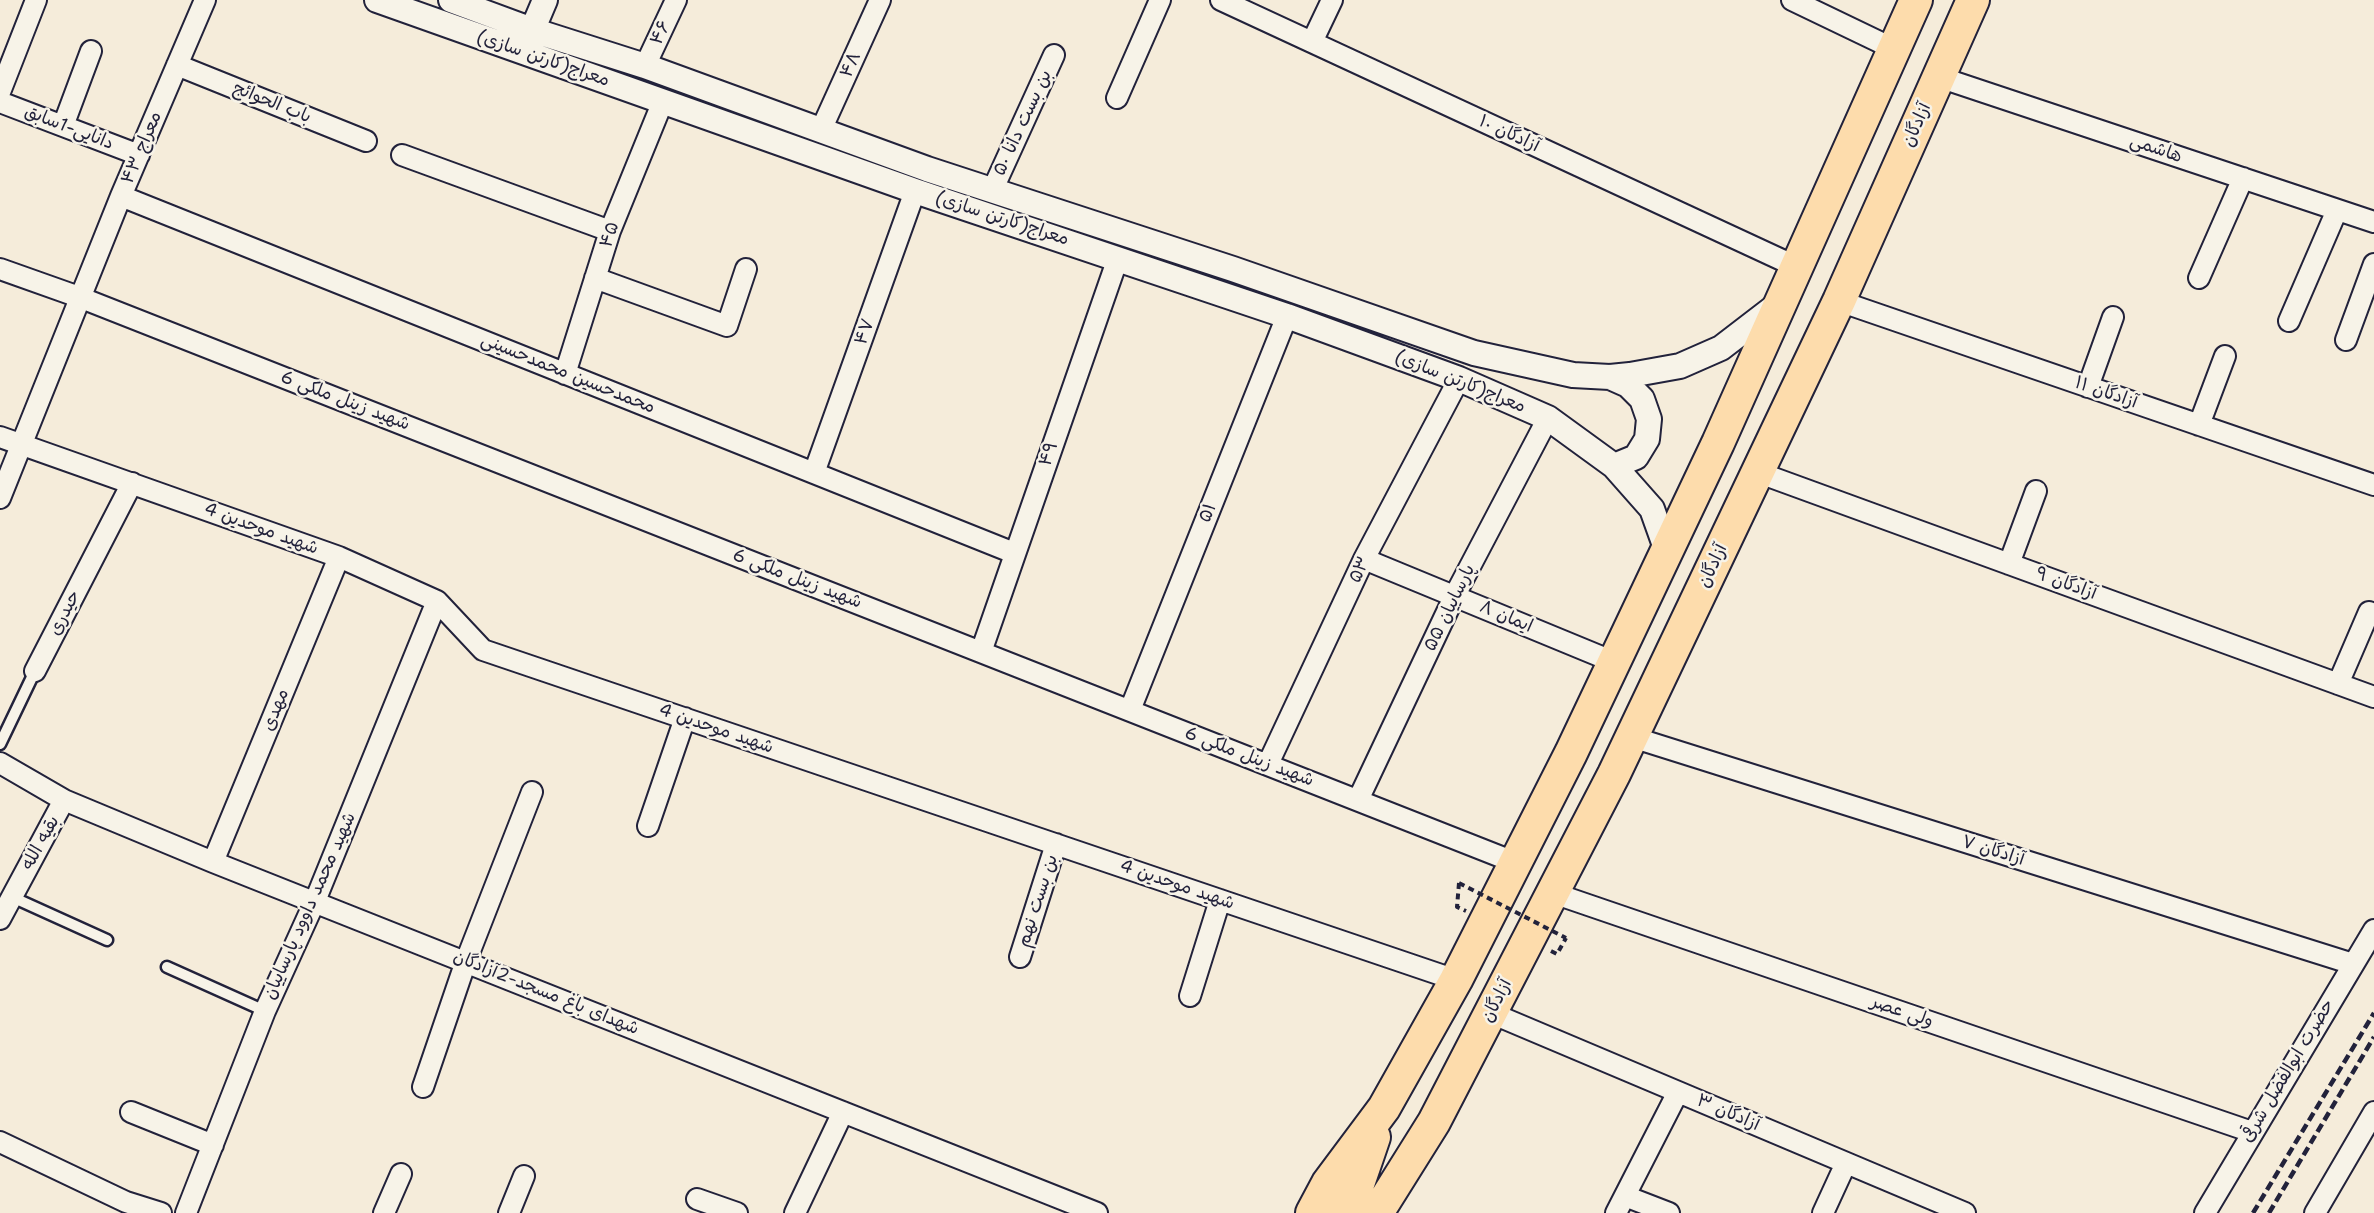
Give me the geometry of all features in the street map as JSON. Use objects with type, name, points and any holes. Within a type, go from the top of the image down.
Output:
[{"type":"main road","points":[[1312,1213],[1328,1183],[1384,1108],[1456,980],[1571,753],[1667,551],[1916,0]]},
{"type":"main road","name":"آزادگان","points":[[1434,1122],[1632,737],[1839,301],[1973,0]]},
{"type":"main road","points":[[1343,1213],[1357,1187],[1384,1108]]},
{"type":"main road","points":[[1377,1213],[1434,1122]]},
{"type":"main road","points":[[1403,1213],[1434,1122]]},
{"type":"street","points":[[0,92],[36,0]]},
{"type":"street","name":"معراج ۴۳","points":[[0,498],[79,297],[205,0]]},
{"type":"street","name":"معراج(کارتن سازی)","points":[[377,0],[915,191],[1287,316],[1459,379],[1548,418],[1614,466],[1652,509],[1667,551]]},
{"type":"street","name":"معراج(کارتن سازی)","points":[[451,0],[532,30],[645,66],[992,191],[1233,269],[1474,353],[1573,375],[1610,377],[1680,366],[1721,348],[1754,325],[1781,301]]},
{"type":"street","points":[[523,52],[545,0]]},
{"type":"street","name":"۴۶","points":[[645,66],[676,0]]},
{"type":"street","points":[[1117,98],[1160,0]]},
{"type":"street","name":"۱۰ آزادگان","points":[[1221,0],[1797,267]]},
{"type":"street","points":[[1312,42],[1332,0]]},
{"type":"street","points":[[1792,0],[1894,49]]},
{"type":"street","name":"۴۸","points":[[821,130],[878,1]]},
{"type":"street","points":[[63,126],[91,51]]},
{"type":"street","name":"بن بست دانا ۵۰","points":[[992,191],[1054,55]]},
{"type":"street","name":"باب الحوائج","points":[[177,65],[366,141]]},
{"type":"street","name":"هاشمی","points":[[1939,76],[2374,222]]},
{"type":"street","name":"۴۵","points":[[566,374],[610,231],[663,101]]},
{"type":"street","name":"دانایی-1سابق","points":[[0,102],[139,155]]},
{"type":"street","points":[[402,155],[610,231]]},
{"type":"street","points":[[2199,278],[2243,178]]},
{"type":"street","name":"۴۷","points":[[814,473],[915,191]]},
{"type":"street","name":"محمدحسین محمدحسینی","points":[[121,196],[1014,554]]},
{"type":"street","points":[[2289,321],[2337,210]]},
{"type":"street","name":"۴۹","points":[[981,652],[1118,258]]},
{"type":"street","points":[[2346,340],[2374,264]]},
{"type":"street","points":[[595,278],[727,326],[746,268]]},
{"type":"street","name":"6 شهید زینل ملکی","points":[[0,269],[79,297],[1514,862]]},
{"type":"street","name":"۱۱ آزادگان","points":[[1839,301],[2374,485]]},
{"type":"street","name":"۵۱","points":[[1130,710],[1287,316]]},
{"type":"street","points":[[2088,387],[2113,317]]},
{"type":"street","points":[[2199,425],[2225,356]]},
{"type":"street","points":[[1610,377],[1628,385],[1642,399],[1649,419],[1647,439],[1636,457],[1614,466]]},
{"type":"street","name":"۵۳","points":[[1268,764],[1364,559],[1459,379]]},
{"type":"street","name":"پارساییان ۵۵","points":[[1358,800],[1455,595],[1548,418]]},
{"type":"street","name":"4 شهید موحدین","points":[[0,437],[339,557],[437,601],[483,650],[1456,980]]},
{"type":"street","name":"۹ آزادگان","points":[[1757,472],[2374,697]]},
{"type":"street","name":"حیدری","points":[[36,671],[132,483]]},
{"type":"street","points":[[2009,564],[2036,491]]},
{"type":"street","name":"مهدی","points":[[213,862],[339,557]]},
{"type":"street","name":"۸ ایمان","points":[[1364,559],[1614,662]]},
{"type":"street","name":"شهید محمد داوود پارساییان","points":[[186,1213],[265,1011],[315,901],[437,601]]},
{"type":"street","points":[[2338,684],[2369,612]]},
{"type":"street","points":[[648,826],[686,718]]},
{"type":"street","name":"۷ آزادگان","points":[[1632,737],[2353,964]]},
{"type":"street","name":"شهدای‌ باغ مسجد-2آزادگان","points":[[0,763],[64,800],[213,862],[1097,1213]]},
{"type":"street","points":[[423,1087],[466,961],[532,792]]},
{"type":"street","name":"بقیه الله","points":[[0,919],[64,800]]},
{"type":"street","name":"بن بست نهم","points":[[1020,957],[1056,844]]},
{"type":"street","name":"ولی عصر","points":[[1553,893],[2252,1132]]},
{"type":"street","points":[[1190,996],[1220,900]]},
{"type":"street","name":"حضرت ابوالفضل شرقی","points":[[2205,1213],[2374,930]]},
{"type":"street","name":"۳ آزادگان","points":[[1491,1013],[1965,1213]]},
{"type":"street","points":[[1669,1213],[1620,1204],[1678,1092]]},
{"type":"street","points":[[131,1112],[213,1145]]},
{"type":"street","points":[[795,1213],[843,1112]]},
{"type":"street","points":[[2315,1213],[2374,1112]]},
{"type":"street","points":[[0,1142],[124,1207],[161,1213]]},
{"type":"street","points":[[1823,1213],[1846,1163]]},
{"type":"street","points":[[384,1213],[401,1174]]},
{"type":"street","points":[[509,1213],[524,1176]]},
{"type":"street","points":[[697,1198],[737,1213]]},
{"type":"lane","name":"حیدری","points":[[0,744],[36,671]]},
{"type":"lane","points":[[12,897],[107,940]]},
{"type":"lane","points":[[167,967],[265,1011]]},
{"type":"path","points":[[1457,908],[1459,883],[1566,938],[1557,954]]},
{"type":"railway","points":[[2253,1213],[2374,1013]]},
{"type":"railway","points":[[2269,1213],[2374,1037]]}]
